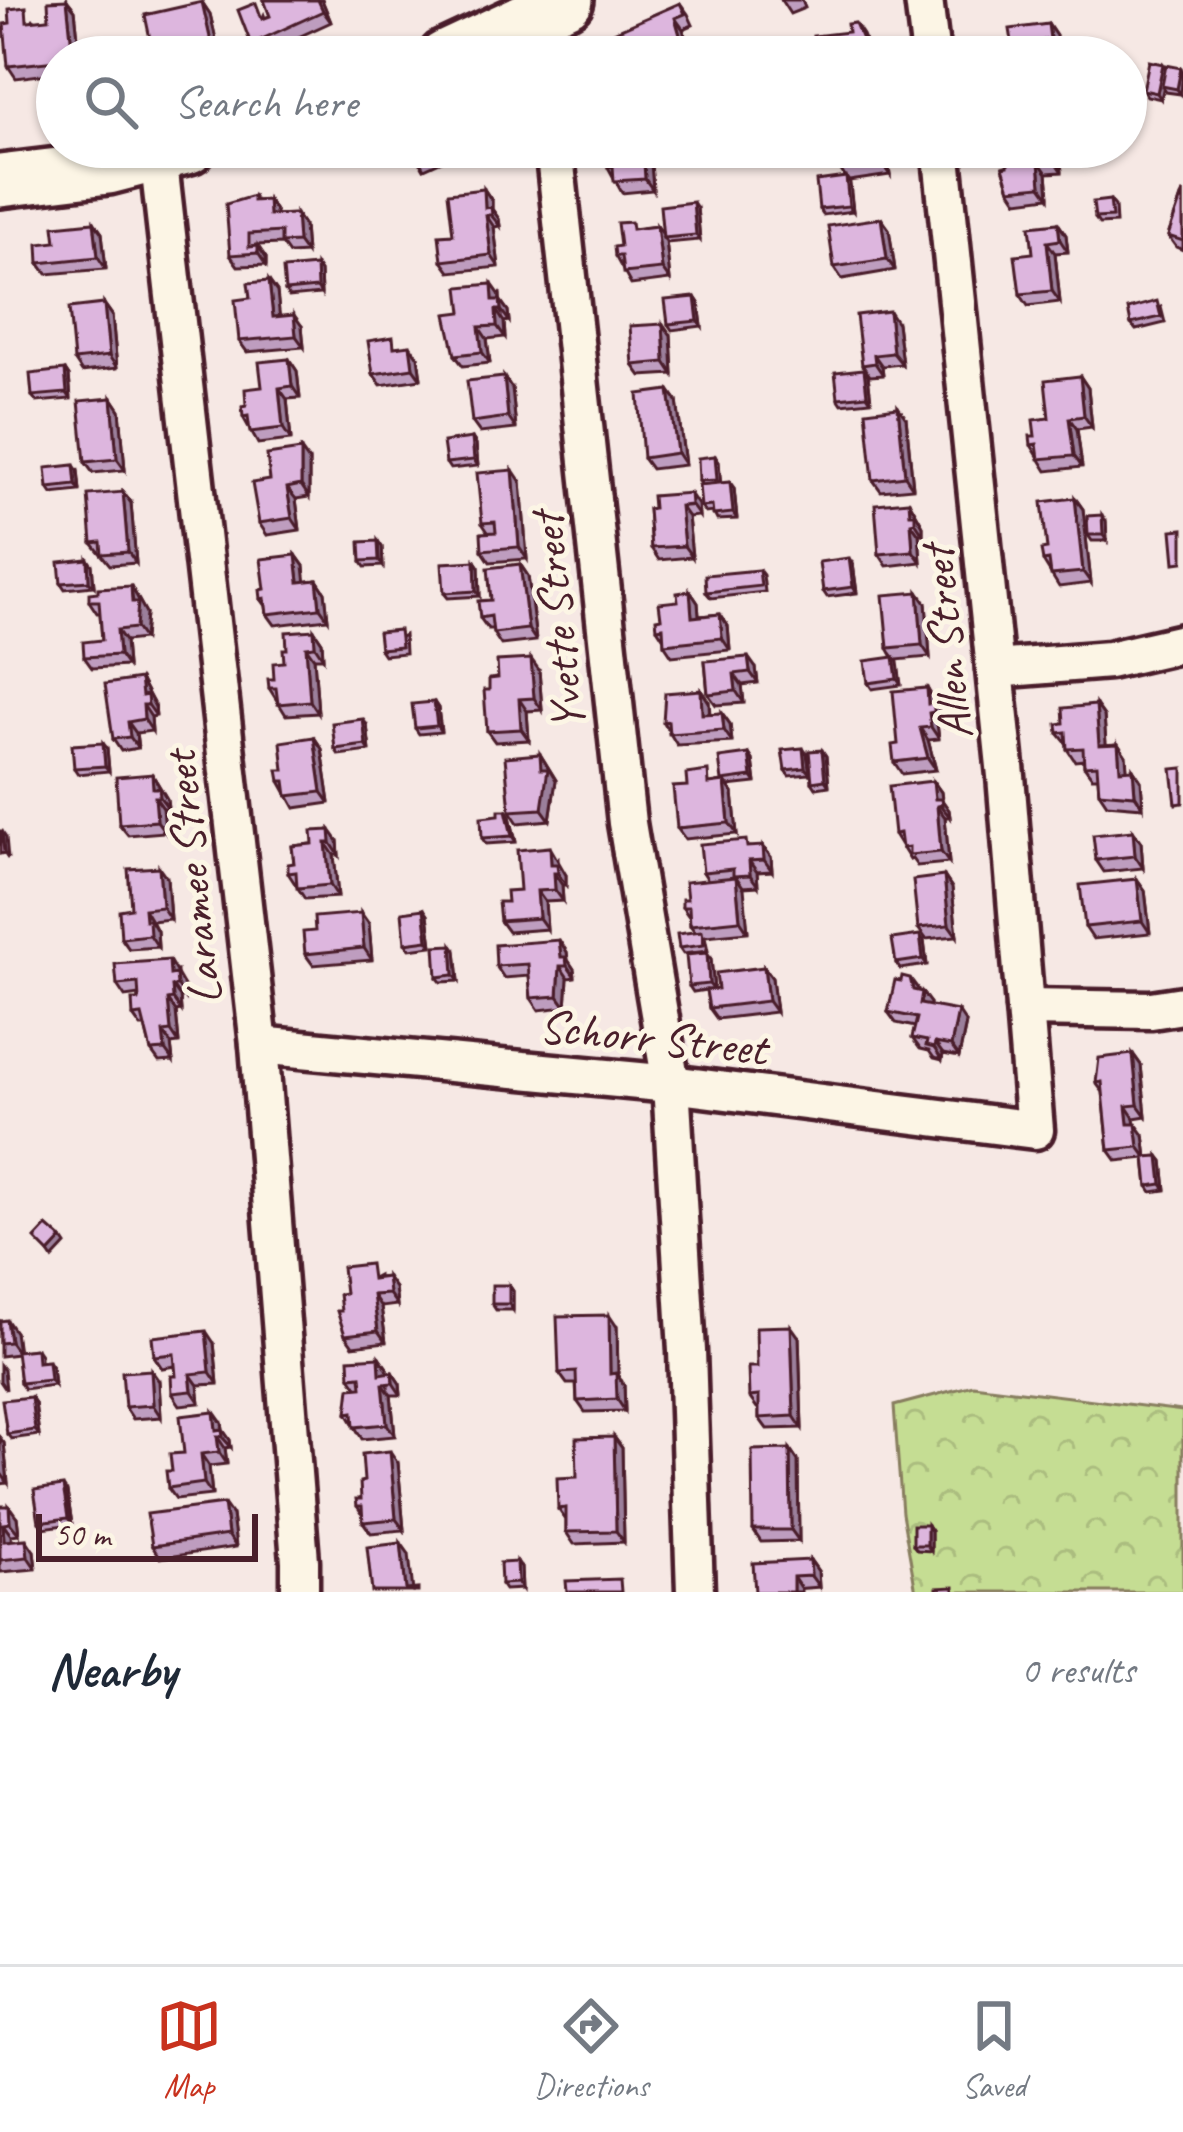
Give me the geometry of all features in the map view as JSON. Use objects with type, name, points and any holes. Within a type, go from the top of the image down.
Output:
[{"type":"main road","points":[[511,36],[551,23]]},
{"type":"main road","points":[[0,182],[108,168]]},
{"type":"street","points":[[924,0],[928,36]]},
{"type":"street","name":"Laramee Street","points":[[175,168],[259,1045],[300,1592]]},
{"type":"street","name":"Yvette Street","points":[[556,168],[627,824],[671,1084],[695,1592]]},
{"type":"street","name":"Allen Street","points":[[943,168],[995,669],[1035,1130]]},
{"type":"street","points":[[995,669],[1109,661],[1183,643]]},
{"type":"street","points":[[1025,1008],[1151,1010],[1183,1005]]},
{"type":"street","name":"Schorr Street","points":[[259,1045],[671,1084],[1035,1130]]},
{"type":"green space","points":[[973,1385],[1183,1411],[1183,1592],[916,1592],[902,1513],[894,1406]]},
{"type":"building","points":[[67,0],[71,36],[36,36],[36,63],[8,66],[4,24],[10,23],[9,9],[26,7],[27,21],[49,19],[48,1]]},
{"type":"building","points":[[264,0],[318,0],[323,11],[268,36],[248,36],[238,10],[256,3],[262,19],[270,16]]},
{"type":"building","points":[[202,2],[210,36],[149,36],[145,15]]},
{"type":"building","points":[[680,3],[685,14],[675,18],[680,36],[604,36]]},
{"type":"building","points":[[855,23],[860,36],[813,36],[848,32],[847,24]]},
{"type":"building","points":[[1048,24],[1050,36],[1011,36],[1010,29]]},
{"type":"building","points":[[1149,61],[1163,64],[1157,93],[1147,91]]},
{"type":"building","points":[[1166,65],[1181,68],[1177,89],[1162,86]]},
{"type":"building","points":[[613,168],[644,168],[645,179],[614,181]]},
{"type":"building","points":[[1003,168],[1040,168],[1041,186],[1010,189]]},
{"type":"building","points":[[846,177],[849,206],[819,209],[816,181]]},
{"type":"building","points":[[484,189],[485,208],[491,207],[492,215],[486,215],[491,255],[442,261],[439,235],[453,234],[448,193]]},
{"type":"building","points":[[1183,192],[1183,241],[1168,236]]},
{"type":"building","points":[[253,196],[253,201],[268,200],[269,215],[296,214],[298,242],[281,243],[281,232],[249,234],[249,247],[258,246],[258,253],[230,255],[226,204]]},
{"type":"building","points":[[1110,200],[1112,217],[1095,218],[1093,202]]},
{"type":"building","points":[[693,202],[696,235],[663,238],[660,206]]},
{"type":"building","points":[[881,218],[887,259],[834,267],[828,226]]},
{"type":"building","points":[[94,222],[98,257],[39,263],[38,244],[56,242],[54,226]]},
{"type":"building","points":[[631,222],[632,229],[657,226],[662,269],[623,273],[621,256],[615,256],[614,247],[620,246],[617,223]]},
{"type":"building","points":[[1058,223],[1060,240],[1047,242],[1052,291],[1020,294],[1015,255],[1033,253],[1030,226]]},
{"type":"building","points":[[316,266],[317,288],[285,291],[283,269]]},
{"type":"building","points":[[269,281],[273,317],[294,315],[296,336],[239,341],[235,300],[250,298],[248,283]]},
{"type":"building","points":[[492,284],[493,300],[500,300],[497,326],[479,327],[482,352],[455,355],[446,314],[462,312],[459,287]]},
{"type":"building","points":[[695,297],[698,321],[668,324],[665,300]]},
{"type":"building","points":[[1157,301],[1161,317],[1131,324],[1128,309]]},
{"type":"building","points":[[104,304],[109,356],[74,360],[69,308]]},
{"type":"building","points":[[889,311],[893,353],[874,355],[875,363],[862,365],[856,315]]},
{"type":"building","points":[[663,324],[665,362],[633,365],[630,326]]},
{"type":"building","points":[[393,337],[394,347],[410,345],[413,368],[373,374],[368,341]]},
{"type":"building","points":[[289,359],[292,386],[279,388],[283,428],[250,432],[242,407],[246,406],[245,389],[262,387],[259,362]]},
{"type":"building","points":[[864,369],[867,395],[838,398],[835,372]]},
{"type":"building","points":[[65,370],[67,393],[32,396],[30,374]]},
{"type":"building","points":[[1080,376],[1084,416],[1069,418],[1074,456],[1039,459],[1037,444],[1031,445],[1030,436],[1035,436],[1033,420],[1049,418],[1045,380]]},
{"type":"building","points":[[504,377],[508,417],[472,422],[467,381]]},
{"type":"building","points":[[669,390],[677,453],[643,458],[638,394]]},
{"type":"building","points":[[112,398],[117,459],[85,462],[79,401]]},
{"type":"building","points":[[898,407],[905,476],[873,480],[866,411]]},
{"type":"building","points":[[472,438],[474,460],[446,463],[443,442]]},
{"type":"building","points":[[301,450],[301,485],[287,488],[292,518],[259,523],[252,483],[270,480],[267,455]]},
{"type":"building","points":[[715,456],[717,480],[699,481],[698,458]]},
{"type":"building","points":[[74,465],[76,485],[48,488],[46,468]]},
{"type":"building","points":[[513,470],[519,547],[482,550],[481,533],[496,532],[495,522],[482,523],[477,473]]},
{"type":"building","points":[[730,482],[733,513],[713,515],[712,506],[701,507],[699,485]]},
{"type":"building","points":[[123,492],[128,552],[102,554],[101,542],[92,543],[88,495]]},
{"type":"building","points":[[690,493],[691,505],[680,506],[684,546],[651,548],[648,509],[653,508],[652,496]]},
{"type":"building","points":[[1075,498],[1083,572],[1051,575],[1049,560],[1043,561],[1041,550],[1047,549],[1042,502]]},
{"type":"building","points":[[909,501],[910,514],[915,514],[913,551],[879,554],[875,504]]},
{"type":"building","points":[[1102,515],[1103,535],[1088,535],[1087,516]]},
{"type":"building","points":[[1183,529],[1183,562],[1175,563],[1172,530]]},
{"type":"building","points":[[378,541],[379,560],[361,561],[360,542]]},
{"type":"building","points":[[296,555],[299,582],[317,580],[320,608],[267,614],[260,590],[265,589],[261,559]]},
{"type":"building","points":[[849,558],[853,587],[823,591],[819,562]]},
{"type":"building","points":[[88,559],[89,581],[61,583],[59,562]]},
{"type":"building","points":[[475,561],[476,591],[444,593],[442,563]]},
{"type":"building","points":[[520,564],[528,629],[493,633],[491,616],[480,618],[478,601],[491,600],[488,568]]},
{"type":"building","points":[[759,570],[761,586],[706,592],[705,575]]},
{"type":"building","points":[[131,586],[132,602],[138,602],[136,628],[117,630],[119,655],[84,657],[83,642],[102,640],[99,601],[89,601],[89,593]]},
{"type":"building","points":[[690,591],[692,617],[720,614],[722,638],[664,644],[663,627],[657,628],[659,603],[678,601],[677,593]]},
{"type":"building","points":[[918,592],[922,645],[888,648],[883,595]]},
{"type":"building","points":[[314,630],[315,646],[306,647],[310,701],[278,704],[276,688],[269,688],[268,679],[274,679],[273,663],[284,662],[286,632]]},
{"type":"building","points":[[399,630],[401,647],[380,649],[378,632]]},
{"type":"building","points":[[748,657],[750,672],[734,674],[736,691],[708,694],[705,661]]},
{"type":"building","points":[[894,657],[897,679],[868,683],[865,661]]},
{"type":"building","points":[[531,659],[534,698],[519,699],[521,729],[487,731],[484,690],[489,690],[489,679],[498,678],[497,661]]},
{"type":"building","points":[[140,679],[148,705],[143,705],[144,719],[128,722],[130,737],[113,739],[105,684]]},
{"type":"building","points":[[927,688],[934,712],[929,713],[931,727],[920,728],[928,758],[894,762],[892,745],[898,744],[893,691]]},
{"type":"building","points":[[701,690],[702,714],[722,713],[724,730],[669,734],[668,721],[663,722],[665,693]]},
{"type":"building","points":[[434,702],[437,726],[415,728],[412,704]]},
{"type":"building","points":[[1096,705],[1099,745],[1118,744],[1120,770],[1133,769],[1135,795],[1099,792],[1097,765],[1084,766],[1083,748],[1067,749],[1066,732],[1058,733],[1057,724],[1064,723],[1063,708]]},
{"type":"building","points":[[363,719],[366,745],[335,749],[332,723]]},
{"type":"building","points":[[314,737],[322,792],[287,796],[278,770],[284,770],[281,742]]},
{"type":"building","points":[[103,743],[105,766],[74,768],[72,745]]},
{"type":"building","points":[[803,748],[805,768],[785,770],[782,750]]},
{"type":"building","points":[[822,750],[825,780],[812,782],[809,751]]},
{"type":"building","points":[[540,754],[541,769],[548,769],[542,809],[510,811],[505,757]]},
{"type":"building","points":[[749,754],[752,777],[722,781],[719,758]]},
{"type":"building","points":[[1183,768],[1183,803],[1176,804],[1172,769]]},
{"type":"building","points":[[708,771],[709,784],[725,782],[729,823],[677,828],[673,787],[687,786],[686,774]]},
{"type":"building","points":[[152,774],[153,788],[159,788],[160,797],[155,797],[157,821],[119,824],[116,777]]},
{"type":"building","points":[[933,781],[935,799],[941,799],[942,805],[937,806],[941,852],[909,855],[909,847],[902,848],[900,833],[894,834],[889,786]]},
{"type":"building","points":[[499,810],[506,810],[512,836],[482,838],[481,817],[499,815]]},
{"type":"building","points":[[330,830],[331,843],[326,843],[330,885],[297,888],[296,872],[288,873],[288,864],[294,863],[292,846],[313,844],[312,831]]},
{"type":"building","points":[[1133,831],[1135,856],[1096,860],[1093,835]]},
{"type":"building","points":[[746,840],[747,847],[763,846],[764,860],[749,861],[750,875],[733,876],[733,869],[703,872],[700,844]]},
{"type":"building","points":[[550,847],[551,864],[557,864],[558,873],[554,873],[555,890],[537,891],[539,918],[500,921],[498,902],[507,902],[506,891],[520,890],[517,850]]},
{"type":"building","points":[[159,867],[162,907],[144,909],[150,935],[121,938],[119,910],[131,908],[128,869]]},
{"type":"building","points":[[944,876],[949,925],[918,928],[913,880]]},
{"type":"building","points":[[736,877],[740,920],[690,925],[689,907],[682,907],[682,899],[687,899],[685,882]]},
{"type":"building","points":[[1137,879],[1142,921],[1085,927],[1080,885]]},
{"type":"building","points":[[424,909],[428,940],[405,943],[402,912]]},
{"type":"building","points":[[361,913],[364,948],[305,954],[303,932],[315,931],[314,917]]},
{"type":"building","points":[[702,931],[704,945],[679,948],[677,934]]},
{"type":"building","points":[[920,935],[923,959],[896,963],[892,939]]},
{"type":"building","points":[[559,940],[567,966],[560,966],[558,996],[531,998],[528,964],[496,966],[495,945]]},
{"type":"building","points":[[452,945],[454,975],[437,977],[435,946]]},
{"type":"building","points":[[707,953],[709,984],[689,986],[686,955]]},
{"type":"building","points":[[169,960],[177,986],[172,986],[173,999],[168,1000],[171,1031],[163,1032],[165,1050],[151,1051],[142,1015],[133,1016],[138,983],[117,985],[115,964]]},
{"type":"building","points":[[764,967],[768,1001],[709,1008],[706,990],[718,989],[716,973]]},
{"type":"building","points":[[902,976],[910,978],[913,990],[922,992],[920,1004],[958,1011],[951,1046],[926,1046],[927,1041],[912,1038],[917,1018],[888,1012],[895,980],[901,981]]},
{"type":"building","points":[[1133,1054],[1138,1105],[1126,1106],[1128,1124],[1136,1124],[1139,1147],[1109,1150],[1102,1082],[1096,1083],[1099,1058]]},
{"type":"building","points":[[1159,1156],[1162,1184],[1148,1186],[1145,1157]]},
{"type":"building","points":[[47,1226],[62,1239],[49,1253],[35,1239]]},
{"type":"building","points":[[370,1264],[372,1279],[387,1277],[389,1294],[373,1295],[378,1331],[345,1335],[337,1311],[341,1311],[339,1294],[345,1293],[342,1267]]},
{"type":"building","points":[[492,1285],[509,1285],[509,1304],[492,1304]]},
{"type":"building","points":[[609,1315],[610,1374],[616,1373],[617,1399],[577,1401],[576,1372],[559,1373],[557,1316]]},
{"type":"building","points":[[7,1320],[10,1342],[0,1343],[0,1321]]},
{"type":"building","points":[[791,1326],[794,1416],[759,1418],[759,1396],[749,1397],[748,1367],[757,1367],[756,1327]]},
{"type":"building","points":[[206,1331],[210,1372],[190,1374],[192,1391],[172,1393],[174,1354],[154,1356],[152,1337]]},
{"type":"building","points":[[36,1349],[37,1362],[48,1361],[50,1380],[20,1383],[16,1351]]},
{"type":"building","points":[[379,1357],[380,1374],[392,1372],[393,1383],[383,1384],[387,1424],[354,1427],[353,1412],[347,1413],[350,1388],[362,1387],[361,1376],[350,1377],[349,1359]]},
{"type":"building","points":[[151,1370],[153,1405],[125,1407],[122,1372]]},
{"type":"building","points":[[31,1397],[35,1430],[7,1434],[2,1400]]},
{"type":"building","points":[[214,1412],[216,1430],[222,1429],[223,1436],[217,1436],[219,1452],[201,1454],[204,1483],[168,1488],[170,1454],[184,1453],[180,1416]]},
{"type":"building","points":[[614,1437],[616,1531],[566,1532],[566,1508],[558,1509],[557,1478],[577,1477],[576,1438]]},
{"type":"building","points":[[790,1449],[791,1530],[753,1530],[752,1450]]},
{"type":"building","points":[[390,1451],[396,1519],[363,1522],[362,1506],[357,1506],[356,1499],[361,1499],[360,1482],[364,1481],[362,1454]]},
{"type":"building","points":[[63,1486],[68,1518],[39,1522],[34,1490]]},
{"type":"building","points":[[224,1504],[228,1535],[152,1546],[147,1514]]},
{"type":"building","points":[[0,1506],[9,1506],[4,1541],[26,1539],[28,1557],[0,1560]]},
{"type":"building","points":[[913,1525],[927,1525],[927,1545],[913,1545]]},
{"type":"building","points":[[401,1543],[406,1590],[418,1592],[372,1592],[367,1547]]},
{"type":"building","points":[[810,1560],[811,1576],[793,1577],[793,1592],[755,1592],[753,1563]]},
{"type":"building","points":[[517,1562],[518,1583],[501,1584],[500,1563]]},
{"type":"building","points":[[620,1579],[621,1592],[567,1592],[566,1581]]}]
